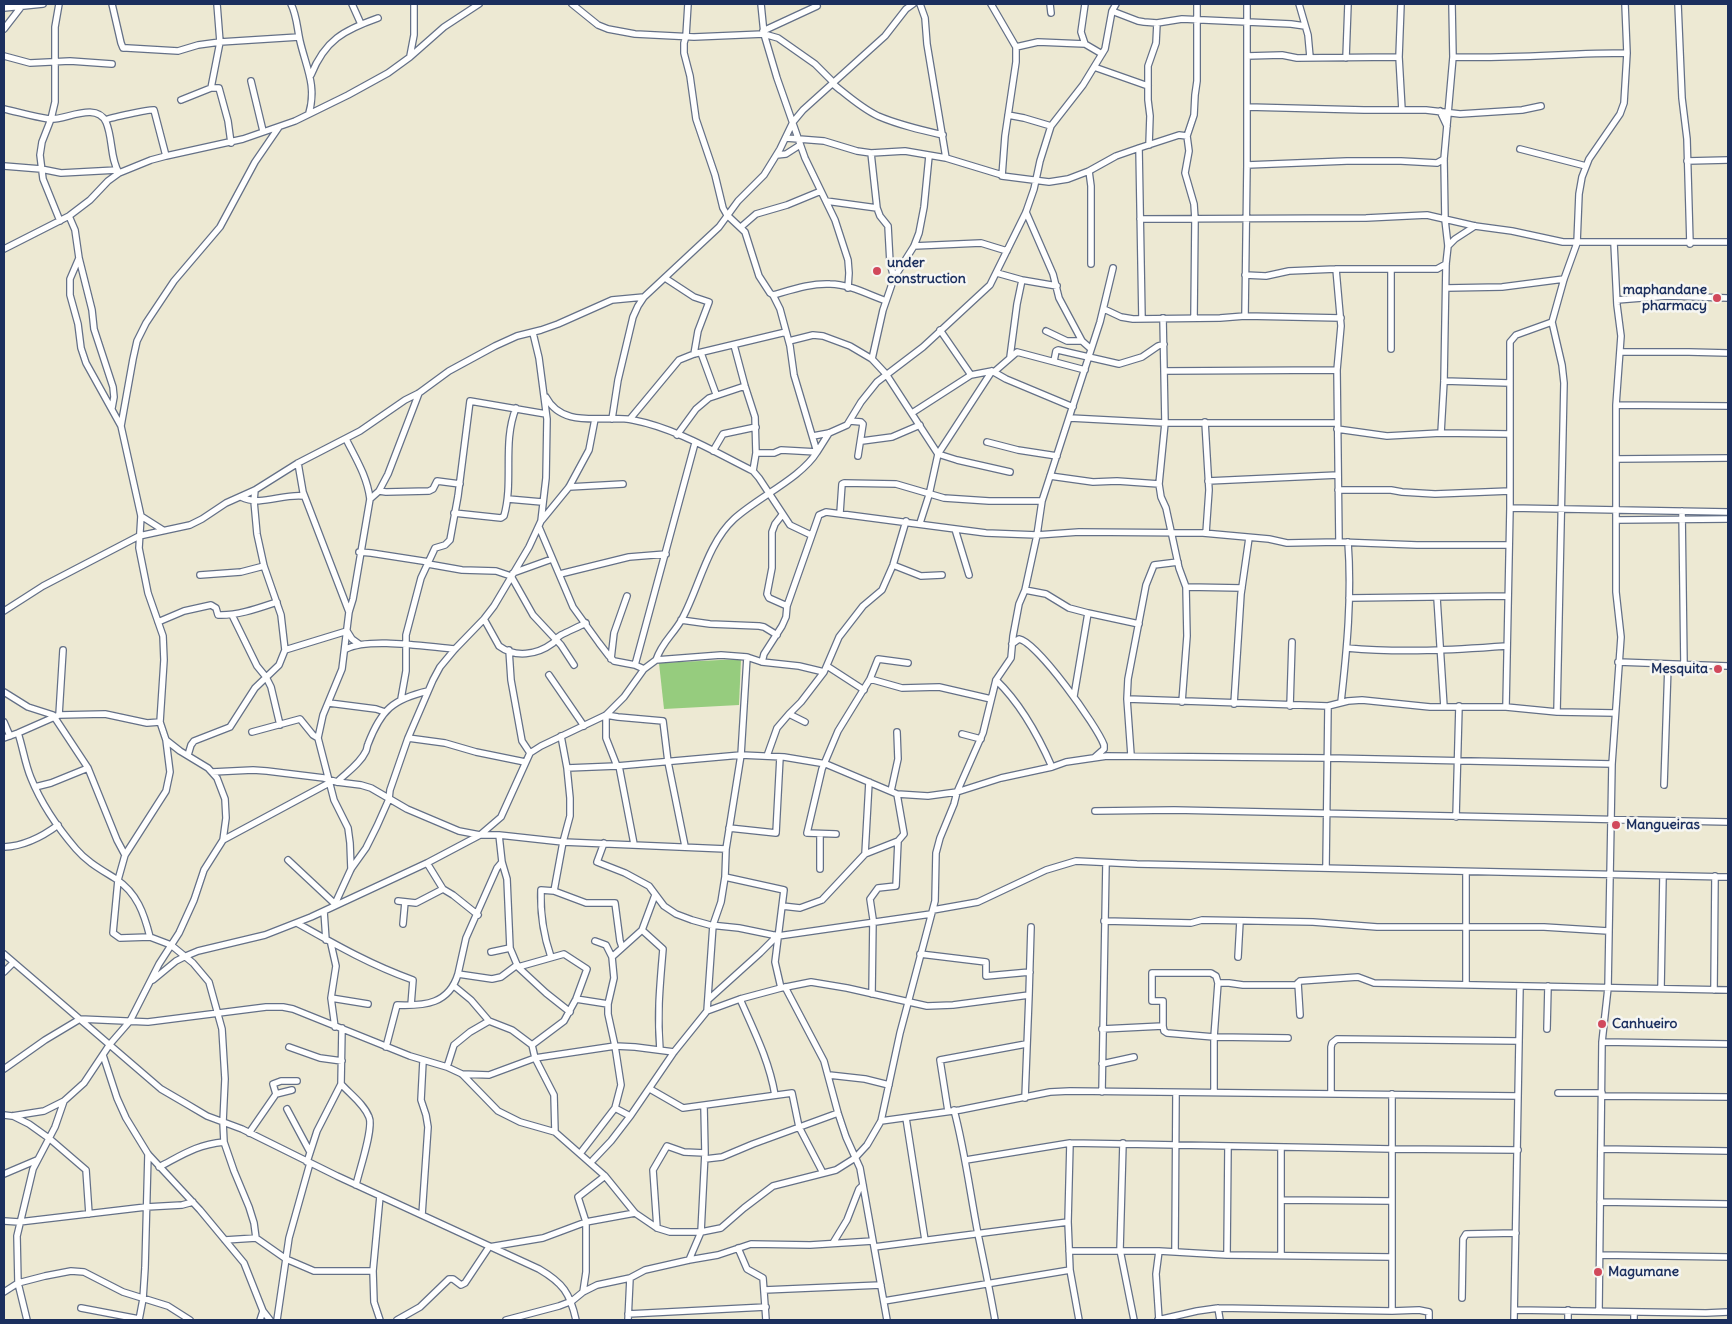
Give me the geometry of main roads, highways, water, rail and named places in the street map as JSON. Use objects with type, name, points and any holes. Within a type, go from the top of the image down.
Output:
[{"type":"place","name":"under construction","points":[[877,271]]},
{"type":"place","name":"maphandane pharmacy","points":[[1717,298]]},
{"type":"place","name":"Mesquita","points":[[1718,669]]},
{"type":"place","name":"Mangueiras","points":[[1616,825]]},
{"type":"place","name":"Canhueiro","points":[[1602,1024]]},
{"type":"place","name":"Magumane","points":[[1598,1272]]}]
